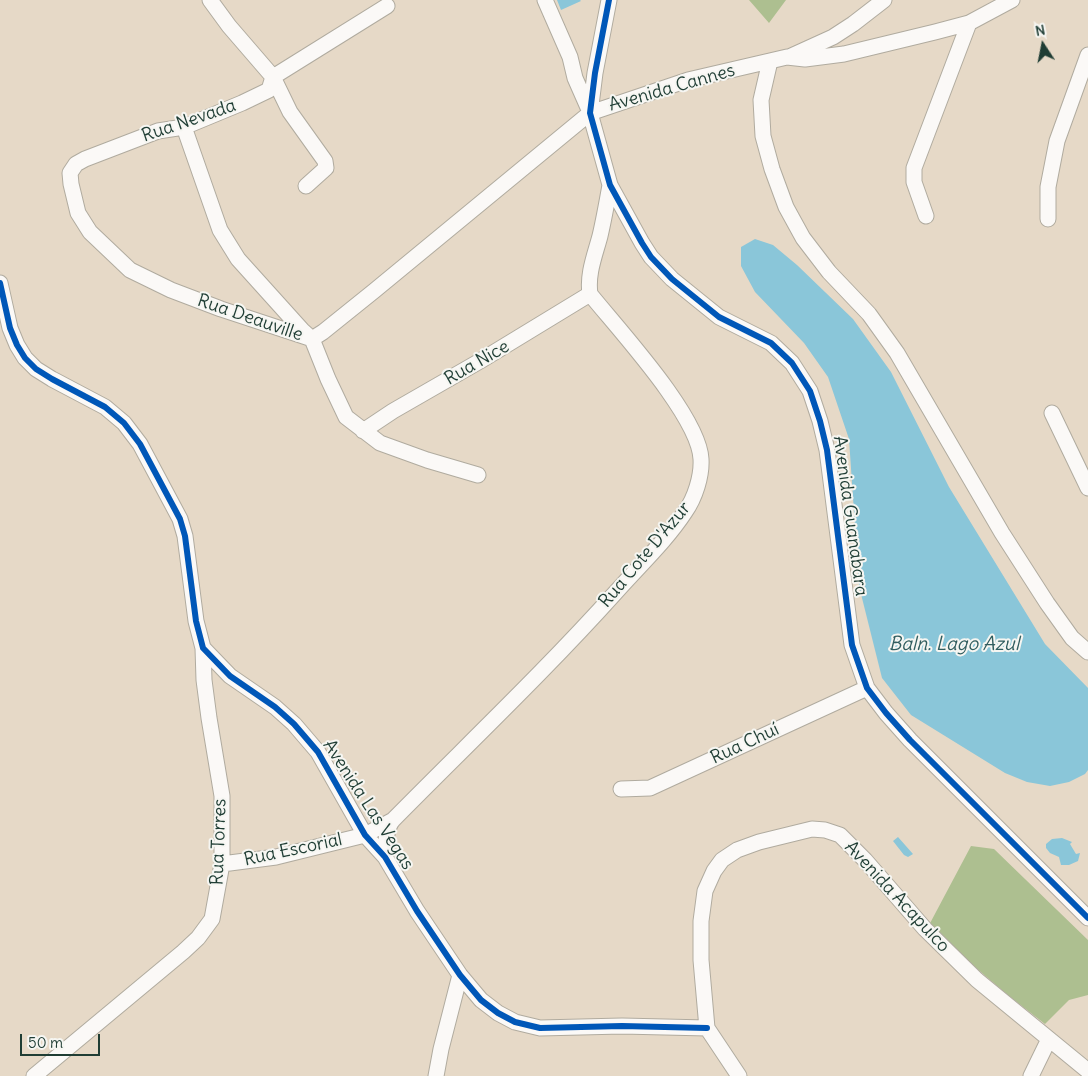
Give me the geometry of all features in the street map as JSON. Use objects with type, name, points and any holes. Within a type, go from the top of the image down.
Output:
[{"type":"street","points":[[210,0],[228,26],[273,78],[290,112],[317,148],[327,166],[306,186]]},
{"type":"street","points":[[545,0],[570,57],[590,113]]},
{"type":"street","name":"Avenida Guanabara","points":[[609,0],[595,73],[590,113],[610,185],[627,219],[651,257],[689,294],[719,317],[771,343],[792,363],[810,391],[827,450],[852,645],[867,688],[910,740],[1088,918]]},
{"type":"street","points":[[787,58],[833,37],[884,0]]},
{"type":"street","name":"Avenida Cannes","points":[[312,339],[324,332],[590,113],[688,80],[787,58],[805,59],[844,54],[969,23],[1012,0]]},
{"type":"street","name":"Rua Nevada","points":[[71,184],[70,173],[76,164],[85,158],[158,131],[184,127],[268,90],[273,78],[387,6]]},
{"type":"street","points":[[926,216],[914,182],[914,168],[969,23]]},
{"type":"street","points":[[1048,219],[1048,187],[1057,141],[1088,55]]},
{"type":"street","points":[[770,61],[761,100],[763,136],[786,207],[803,238],[829,272],[868,314],[897,353],[1007,540],[1072,638],[1088,652]]},
{"type":"street","points":[[184,127],[220,230],[238,259],[312,339]]},
{"type":"street","name":"Rua Deauville","points":[[71,184],[78,213],[90,232],[130,270],[171,290],[312,339],[346,417],[363,431],[380,443],[427,460],[478,475]]},
{"type":"street","points":[[590,294],[589,286],[593,259],[610,185]]},
{"type":"street","name":"Avenida Las Vegas","points":[[0,283],[10,328],[25,358],[36,369],[52,379],[105,407],[124,423],[140,444],[180,519],[185,536],[196,621],[203,648],[230,676],[275,707],[294,724],[318,752],[365,835],[385,857],[417,912],[460,975],[480,1000],[515,1022],[540,1028],[707,1028]]},
{"type":"street","name":"Rua Nice","points":[[363,431],[393,411],[590,294]]},
{"type":"street","name":"Rua Cote D'Azur","points":[[365,835],[393,820],[590,621],[686,512],[695,493],[701,459],[699,446],[690,425],[656,375],[590,294]]},
{"type":"street","points":[[1052,412],[1088,488]]},
{"type":"street","name":"Rua Torres","points":[[34,1076],[198,938],[212,919],[222,864],[222,796],[206,699],[203,648]]},
{"type":"street","name":"Rua Chuí","points":[[621,789],[650,788],[867,688]]},
{"type":"street","points":[[385,857],[386,841],[390,824],[393,820]]},
{"type":"street","name":"Avenida Acapulco","points":[[739,1076],[707,1028],[701,960],[701,921],[705,891],[714,871],[722,860],[737,850],[758,842],[812,829],[825,830],[840,835],[865,860],[925,930],[976,980],[1088,1071]]},
{"type":"street","name":"Rua Escorial","points":[[222,864],[276,857],[365,835]]},
{"type":"street","points":[[436,1076],[460,975]]},
{"type":"street","points":[[1031,1076],[1049,1039]]},
{"type":"green space","points":[[749,0],[786,0],[769,23]]},
{"type":"green space","points":[[971,846],[994,849],[1088,940],[1088,995],[1069,1000],[1045,1024],[928,927]]},
{"type":"water","points":[[557,0],[580,0],[581,1],[561,10]]},
{"type":"water","name":"Baln. Lago Azul","points":[[755,239],[773,245],[797,265],[853,319],[891,372],[949,487],[1045,644],[1088,688],[1088,770],[1085,774],[1069,782],[1050,786],[1027,782],[1005,773],[911,715],[882,678],[859,586],[849,439],[828,377],[804,343],[755,292],[741,266],[741,247]]},
{"type":"water","points":[[898,837],[913,854],[908,857],[904,855],[893,841]]},
{"type":"water","points":[[1062,838],[1072,842],[1070,844],[1076,854],[1080,853],[1078,861],[1069,865],[1061,865],[1059,857],[1050,853],[1046,848],[1046,844],[1052,839]]},
{"type":"cycle path","points":[[609,0],[595,73],[590,113],[610,185],[651,257],[672,279],[719,317],[771,343],[792,363],[810,391],[827,450],[852,645],[867,688],[910,740],[1088,918]]},
{"type":"cycle path","points":[[0,283],[10,328],[25,358],[36,369],[52,379],[105,407],[124,423],[140,444],[180,519],[185,536],[196,621],[203,648],[230,676],[275,707],[294,724],[318,752],[365,835],[385,857],[417,911],[460,975],[481,1000],[498,1013],[515,1022],[540,1028],[622,1026],[707,1028]]}]
